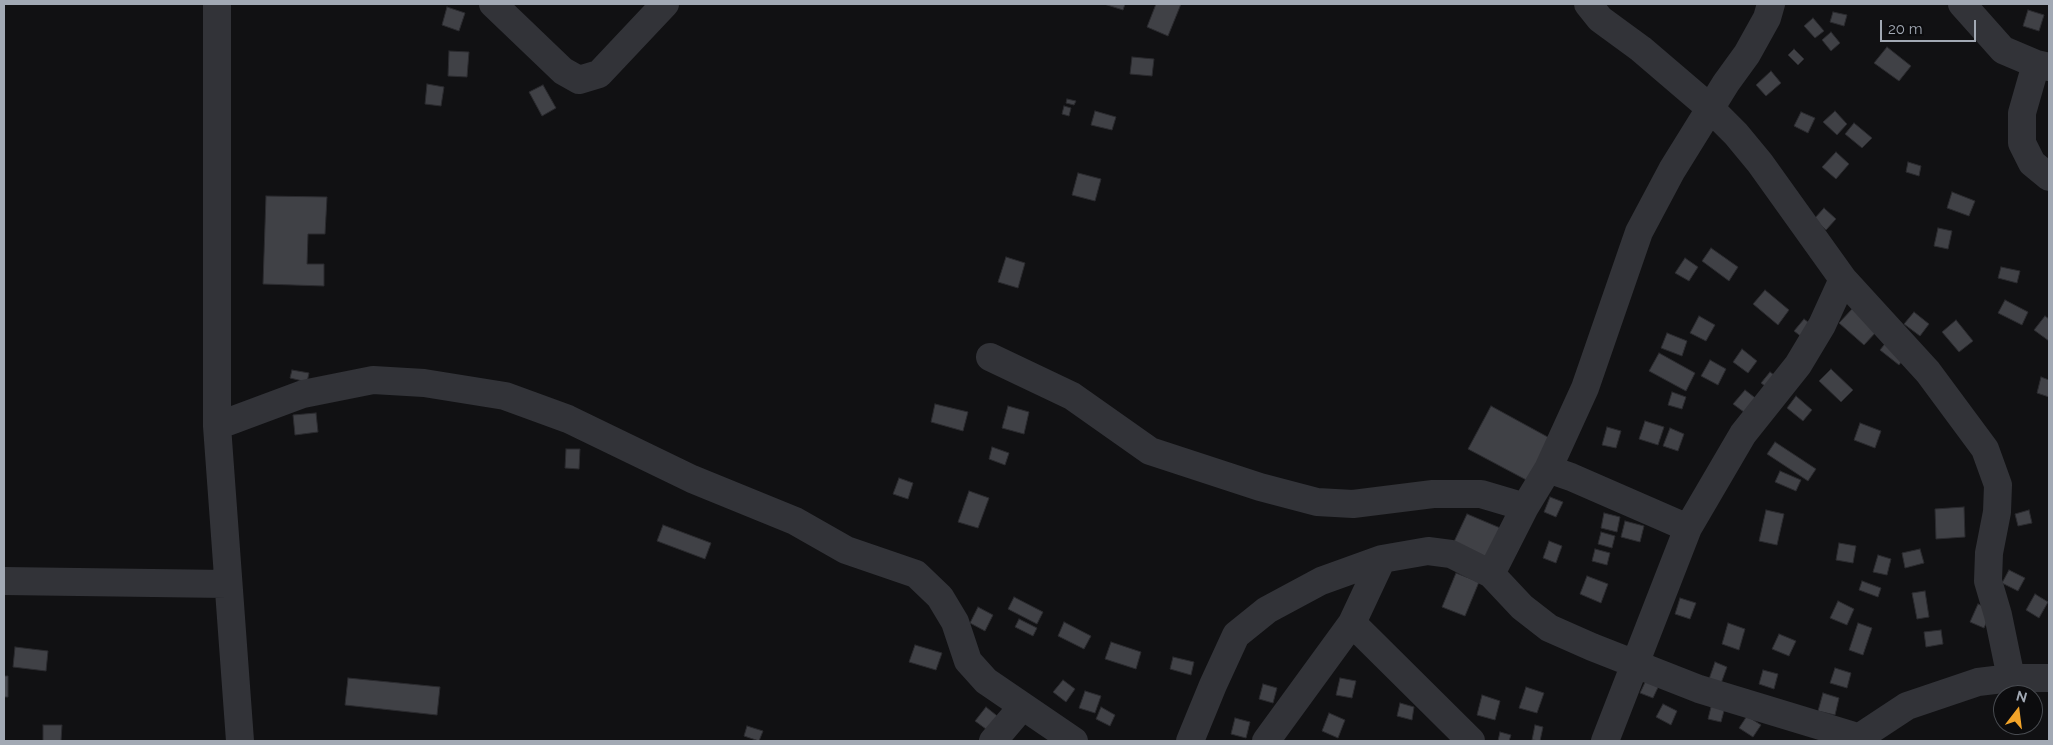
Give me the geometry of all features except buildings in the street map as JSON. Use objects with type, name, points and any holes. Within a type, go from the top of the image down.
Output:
[{"type":"street","points":[[217,4],[217,426],[227,584],[240,741]]},
{"type":"street","points":[[492,4],[563,71],[579,80],[599,74],[665,4]]},
{"type":"street","points":[[1588,4],[1600,19],[1641,49],[1710,108],[1736,134],[1760,163],[1844,279],[1928,372],[1985,449],[1998,485],[1998,512],[1989,553],[1988,581],[1998,615],[2011,678]]},
{"type":"street","points":[[1492,574],[1525,507],[1548,469],[1585,388],[1639,232],[1672,170],[1710,108],[1747,54],[1767,18],[1771,4]]},
{"type":"street","points":[[1962,4],[2003,50],[2042,65],[2022,113],[2022,143],[2032,163],[2049,177]]},
{"type":"street","points":[[1605,741],[1688,528],[1743,434],[1798,365],[1822,326],[1844,279]]},
{"type":"street","points":[[990,357],[1072,396],[1150,451],[1260,487],[1317,502],[1353,504],[1432,494],[1481,494],[1525,507]]},
{"type":"street","points":[[217,426],[303,394],[373,380],[424,383],[505,396],[568,419],[692,479],[795,521],[846,550],[916,574],[940,597],[955,622],[968,661],[986,682],[1074,741]]},
{"type":"street","points":[[1548,469],[1571,477],[1688,528]]},
{"type":"street","points":[[1190,741],[1212,685],[1236,636],[1267,610],[1321,581],[1382,559],[1412,553],[1451,554],[1492,574],[1522,607],[1549,628],[1699,689],[1856,739],[1907,706],[1978,682],[2011,678],[2049,678]]},
{"type":"street","points":[[1266,741],[1352,623],[1382,559]]},
{"type":"street","points":[[4,581],[227,584]]},
{"type":"street","points":[[1352,623],[1471,741]]},
{"type":"street","points":[[993,741],[1022,707]]}]
